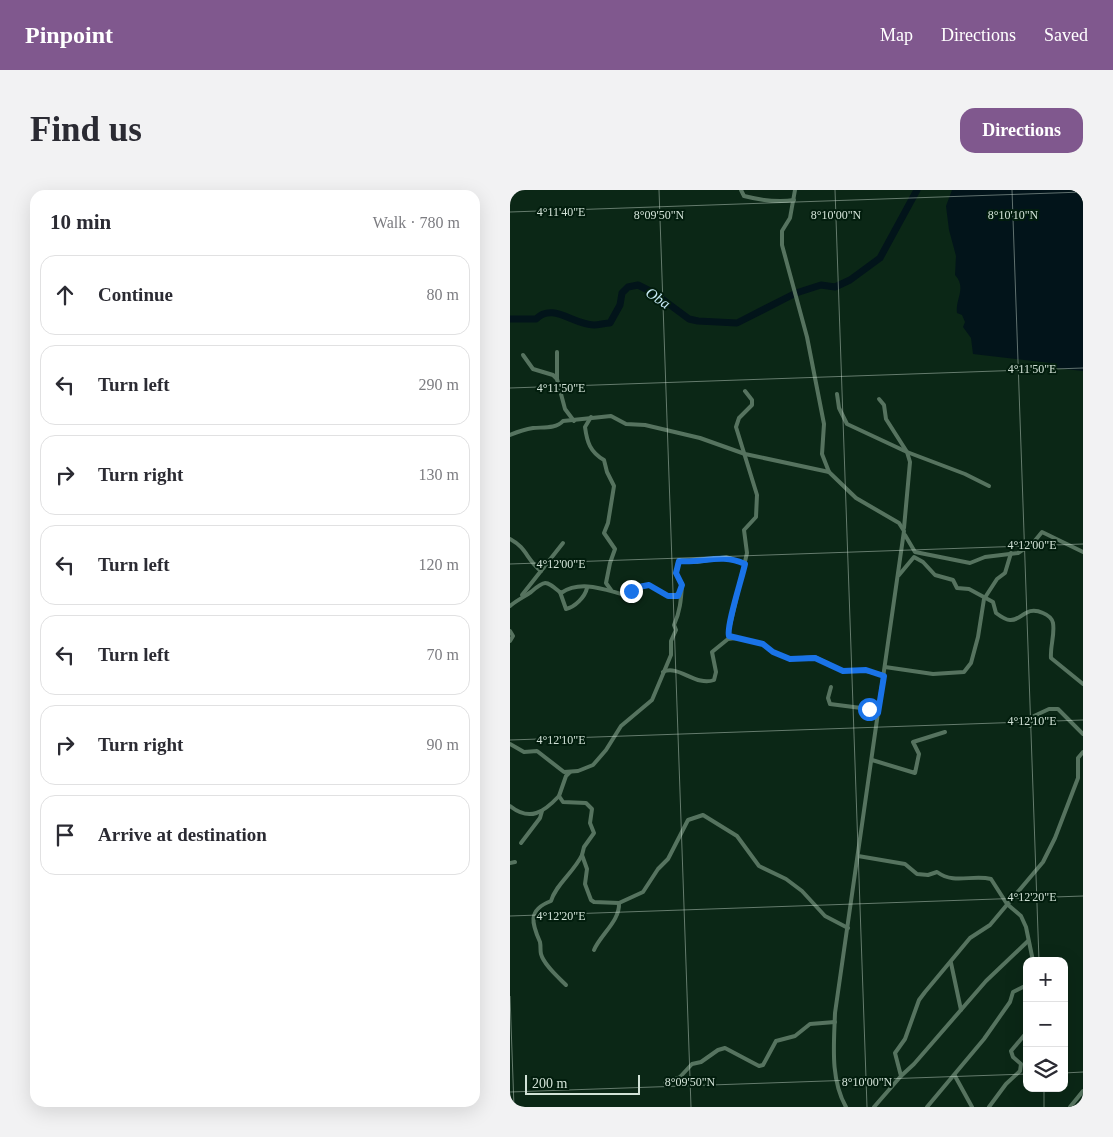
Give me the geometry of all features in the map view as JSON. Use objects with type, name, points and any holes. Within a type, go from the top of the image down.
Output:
[{"type":"street","points":[[740,190],[744,196],[758,200],[782,202],[794,200]]},
{"type":"street","points":[[795,190],[790,218],[782,231],[782,245],[807,337],[824,424],[822,454],[829,472],[866,506],[899,523],[907,541],[915,552],[940,555],[966,564],[985,557],[1025,549],[1042,532],[1083,552]]},
{"type":"street","points":[[557,352],[557,379],[564,406],[563,421]]},
{"type":"street","points":[[523,355],[533,369],[553,375],[557,379]]},
{"type":"street","points":[[746,391],[752,400],[752,405],[739,418],[736,427],[757,495],[758,508],[756,517],[744,530],[748,547],[728,634],[732,638],[763,644],[773,652],[790,659],[815,658],[843,671],[866,670],[884,676]]},
{"type":"street","points":[[837,394],[839,408],[847,424],[916,456],[989,486]]},
{"type":"street","points":[[846,1107],[837,1084],[834,1062],[838,987],[884,676],[896,579],[903,547],[910,462],[907,452],[886,419],[884,405],[879,400]]},
{"type":"street","points":[[564,406],[574,420]]},
{"type":"street","points":[[510,435],[533,428],[544,429],[560,424],[563,421],[611,416],[626,424],[645,425],[700,438],[745,454],[829,472]]},
{"type":"street","points":[[591,418],[585,427],[590,447],[596,456],[604,460],[607,472],[614,486],[608,523],[604,533],[615,549],[606,583],[611,590]]},
{"type":"street","points":[[910,462],[916,456]]},
{"type":"street","points":[[510,539],[522,546],[531,563],[541,572]]},
{"type":"street","points":[[510,606],[541,572],[563,543]]},
{"type":"street","points":[[885,667],[933,674],[964,672],[971,663],[978,637],[984,599],[996,579],[1005,573],[1011,553]]},
{"type":"street","points":[[510,744],[524,752],[536,751],[564,772],[581,771],[593,765],[622,726],[652,700],[664,672],[671,655],[670,641],[676,631],[674,625],[680,613],[682,585],[676,573],[679,561],[697,562],[726,557],[745,564]]},
{"type":"street","points":[[896,579],[914,557],[923,562],[935,575],[952,580],[957,588],[969,589],[992,602],[996,613],[1008,620],[1014,619],[1030,610],[1037,610],[1047,614],[1052,620],[1054,632],[1050,648],[1051,658],[1083,684]]},
{"type":"street","points":[[520,596],[543,583],[552,584],[560,592],[566,609],[573,606],[584,596],[587,588]]},
{"type":"street","points":[[560,592],[570,588],[596,586],[622,594],[633,588],[649,585],[668,596],[675,597],[680,594]]},
{"type":"street","points":[[510,631],[513,636],[510,641]]},
{"type":"street","points":[[664,672],[673,670],[691,679],[714,680],[716,672],[712,652],[720,644],[732,638]]},
{"type":"street","points":[[831,687],[828,698],[830,704],[869,709],[878,713]]},
{"type":"street","points":[[1030,726],[1034,716],[1049,709],[1058,709],[1083,734]]},
{"type":"street","points":[[872,760],[915,773],[919,754],[912,742],[946,732]]},
{"type":"street","points":[[901,1076],[896,1054],[908,1032],[919,1000],[970,938],[986,928],[1043,862],[1055,838],[1078,778],[1078,758],[1083,752]]},
{"type":"street","points":[[510,806],[531,816],[542,811],[559,796],[566,776],[570,772]]},
{"type":"street","points":[[559,796],[563,802],[586,803],[592,809],[590,823],[594,833],[584,847],[578,864],[561,883],[551,901],[543,904],[535,914],[533,922],[533,930],[541,946],[541,956],[566,985]]},
{"type":"street","points":[[521,843],[540,818],[542,811]]},
{"type":"street","points":[[582,855],[587,869],[585,884],[591,900],[619,903],[643,892],[658,869],[668,859],[688,820],[703,815],[737,836],[759,866],[786,879],[802,891],[825,916],[842,927],[848,928]]},
{"type":"street","points":[[858,856],[905,864],[916,874],[928,875],[937,872],[950,880],[980,876],[991,878],[1006,904],[1020,916],[1026,927],[1032,957]]},
{"type":"street","points":[[510,863],[515,862]]},
{"type":"street","points":[[578,864],[584,862]]},
{"type":"street","points":[[594,950],[601,936],[618,914],[619,903]]},
{"type":"street","points":[[874,1107],[986,981],[1028,941]]},
{"type":"street","points":[[951,963],[961,1010]]},
{"type":"street","points":[[927,1107],[955,1076],[984,1039],[1010,1002],[1013,992],[1023,987]]},
{"type":"street","points":[[665,1083],[680,1077],[692,1064],[701,1062],[724,1048],[760,1066],[763,1065],[767,1063],[776,1041],[795,1036],[810,1024],[835,1022]]},
{"type":"street","points":[[989,1107],[1006,1084],[1020,1071],[1021,1064],[1012,1055],[1011,1051],[1023,1037]]},
{"type":"street","points":[[955,1076],[972,1107]]},
{"type":"street","points":[[1070,1107],[1083,1091]]},
{"type":"shaded area","points":[[952,190],[1083,190],[1083,371],[1056,368],[1050,363],[973,354],[971,338],[963,327],[965,322],[962,315],[957,313],[960,284],[955,275],[956,256],[949,230],[946,206]]},
{"type":"waterway","name":"Oba","points":[[796,293],[821,285],[835,287],[850,280],[880,258],[917,190]]},
{"type":"waterway","name":"Oba","points":[[510,319],[536,319],[543,314],[556,313],[586,324],[610,323],[620,305],[622,293],[628,287],[638,285],[654,293],[689,319],[737,323],[794,294]]},
{"type":"route","points":[[631,591],[633,588],[649,585],[668,596],[675,597],[682,590],[682,582],[676,573],[676,566],[679,561],[701,562],[710,558],[726,557],[735,559],[745,564],[736,604],[731,616],[729,636],[763,644],[773,652],[790,659],[815,658],[826,661],[839,670],[866,670],[884,676],[878,713],[869,709]]}]
